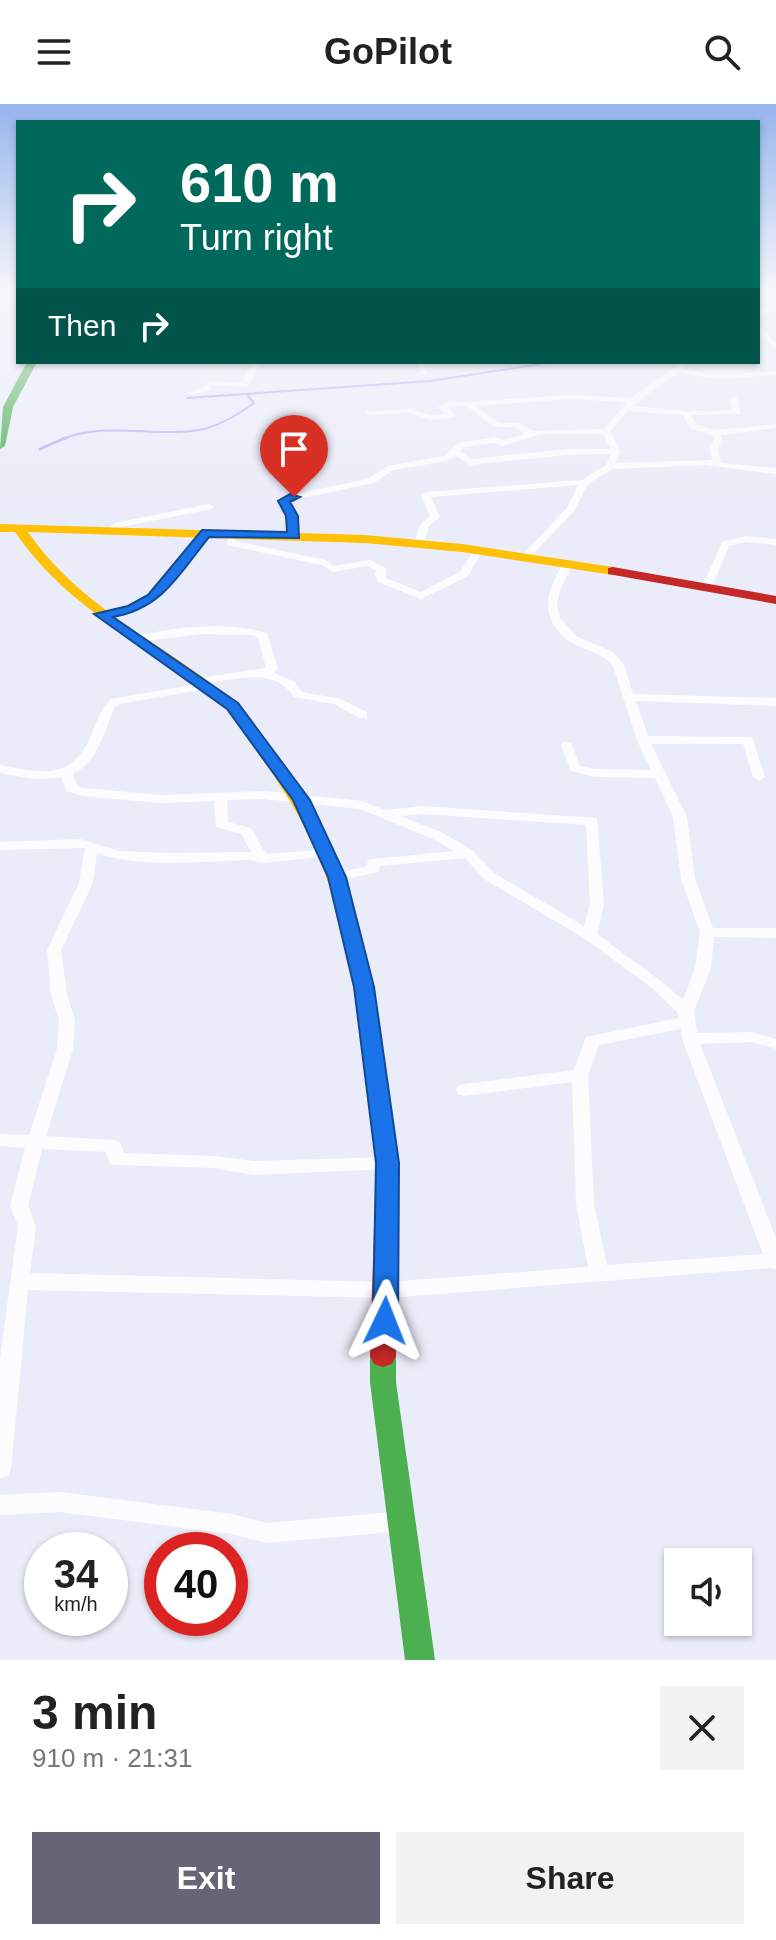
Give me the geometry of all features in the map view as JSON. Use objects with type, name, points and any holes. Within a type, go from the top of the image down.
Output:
[{"type":"street","points":[[0,446],[8,407],[31,364]]},
{"type":"street","points":[[191,393],[208,388],[209,383],[245,385],[256,364]]},
{"type":"street","points":[[421,364],[424,372]]},
{"type":"street","points":[[294,536],[292,516],[284,501],[371,481],[390,468],[447,458],[461,445],[495,440],[503,443],[532,434],[606,431],[629,404],[685,364]]},
{"type":"street","points":[[677,370],[717,377],[776,373]]},
{"type":"street","points":[[370,413],[411,411],[434,418],[451,415],[442,406],[570,397],[686,413],[738,412],[734,399]]},
{"type":"street","points":[[474,403],[471,406],[497,425],[516,425],[532,434]]},
{"type":"street","points":[[686,413],[693,426],[714,433],[776,426]]},
{"type":"street","points":[[606,431],[616,451],[610,466]]},
{"type":"street","points":[[419,543],[425,525],[435,517],[426,495],[584,482],[610,466],[717,462],[714,449],[718,438],[714,433]]},
{"type":"street","points":[[456,452],[470,462],[565,452],[616,451]]},
{"type":"street","points":[[707,463],[776,471]]},
{"type":"street","points":[[526,556],[571,509],[584,482]]},
{"type":"street","points":[[109,531],[118,525],[209,507]]},
{"type":"street","points":[[9,528],[294,536],[419,543],[526,556],[776,600]]},
{"type":"street","points":[[9,528],[101,614],[232,706],[301,800],[337,877],[364,987],[387,1163],[383,1382],[420,1660]]},
{"type":"street","points":[[101,614],[132,609],[153,597],[206,533]]},
{"type":"street","points":[[231,534],[230,543],[325,563],[332,569],[370,563],[382,570],[379,573],[382,580],[421,596],[464,574],[479,549]]},
{"type":"street","points":[[707,587],[725,544],[746,539],[776,542]]},
{"type":"street","points":[[568,563],[555,590],[552,605],[555,619],[572,638],[609,654],[618,665],[643,740],[680,817],[688,879],[707,932],[703,968],[688,1024]]},
{"type":"street","points":[[0,769],[28,774],[66,773],[85,760],[109,707],[115,701],[272,669],[263,635],[257,632],[174,632],[137,639]]},
{"type":"street","points":[[264,673],[291,684],[298,695],[337,701],[363,715]]},
{"type":"street","points":[[628,697],[776,702]]},
{"type":"street","points":[[643,740],[748,740],[759,777]]},
{"type":"street","points":[[567,745],[575,768],[595,773],[661,774]]},
{"type":"street","points":[[20,1276],[28,1282],[114,1286],[387,1290],[776,1261],[688,1024],[657,985],[589,935],[489,876],[468,854],[438,836],[362,805],[264,795],[162,799],[81,792],[72,788],[66,773]]},
{"type":"street","points":[[220,797],[221,824],[246,831],[262,859]]},
{"type":"street","points":[[384,813],[422,810],[592,821],[597,904],[589,935]]},
{"type":"street","points":[[0,846],[80,843],[88,844],[91,849],[86,883],[54,950],[59,995],[67,1020],[65,1049],[36,1139],[19,1206],[27,1226],[0,1469]]},
{"type":"street","points":[[91,849],[119,855],[251,856],[262,859],[326,853]]},
{"type":"street","points":[[337,877],[374,869],[373,863],[468,854]]},
{"type":"street","points":[[707,932],[776,933]]},
{"type":"street","points":[[599,1272],[585,1204],[580,1075],[592,1041],[688,1024],[776,1044]]},
{"type":"street","points":[[464,1090],[580,1075]]},
{"type":"street","points":[[0,1140],[36,1139],[114,1146],[116,1159],[213,1162],[254,1168],[387,1163]]},
{"type":"street","points":[[0,1505],[60,1502],[232,1524],[267,1533],[403,1521]]},
{"type":"waterway","points":[[187,398],[430,381],[540,364]]},
{"type":"waterway","points":[[61,440],[95,431],[186,432],[204,429],[254,403],[248,396]]},
{"type":"waterway","points":[[40,449],[65,438]]},
{"type":"traffic: fast","points":[[0,446],[8,407],[31,364]]},
{"type":"traffic: fast","points":[[383,1356],[383,1382],[420,1660]]},
{"type":"traffic: slow","points":[[0,528],[365,539],[462,548],[613,571]]},
{"type":"traffic: slow","points":[[19,529],[37,556],[87,603],[203,684],[237,712],[308,816],[328,856],[342,898]]},
{"type":"traffic: jam","points":[[613,571],[776,600]]},
{"type":"traffic: jam","points":[[342,898],[364,987],[387,1163],[383,1356]]},
{"type":"route","points":[[294,497],[284,501],[292,516],[294,536],[206,533],[153,597],[132,609],[101,614],[232,706],[301,800],[337,877],[364,987],[387,1163],[385,1321]]}]
